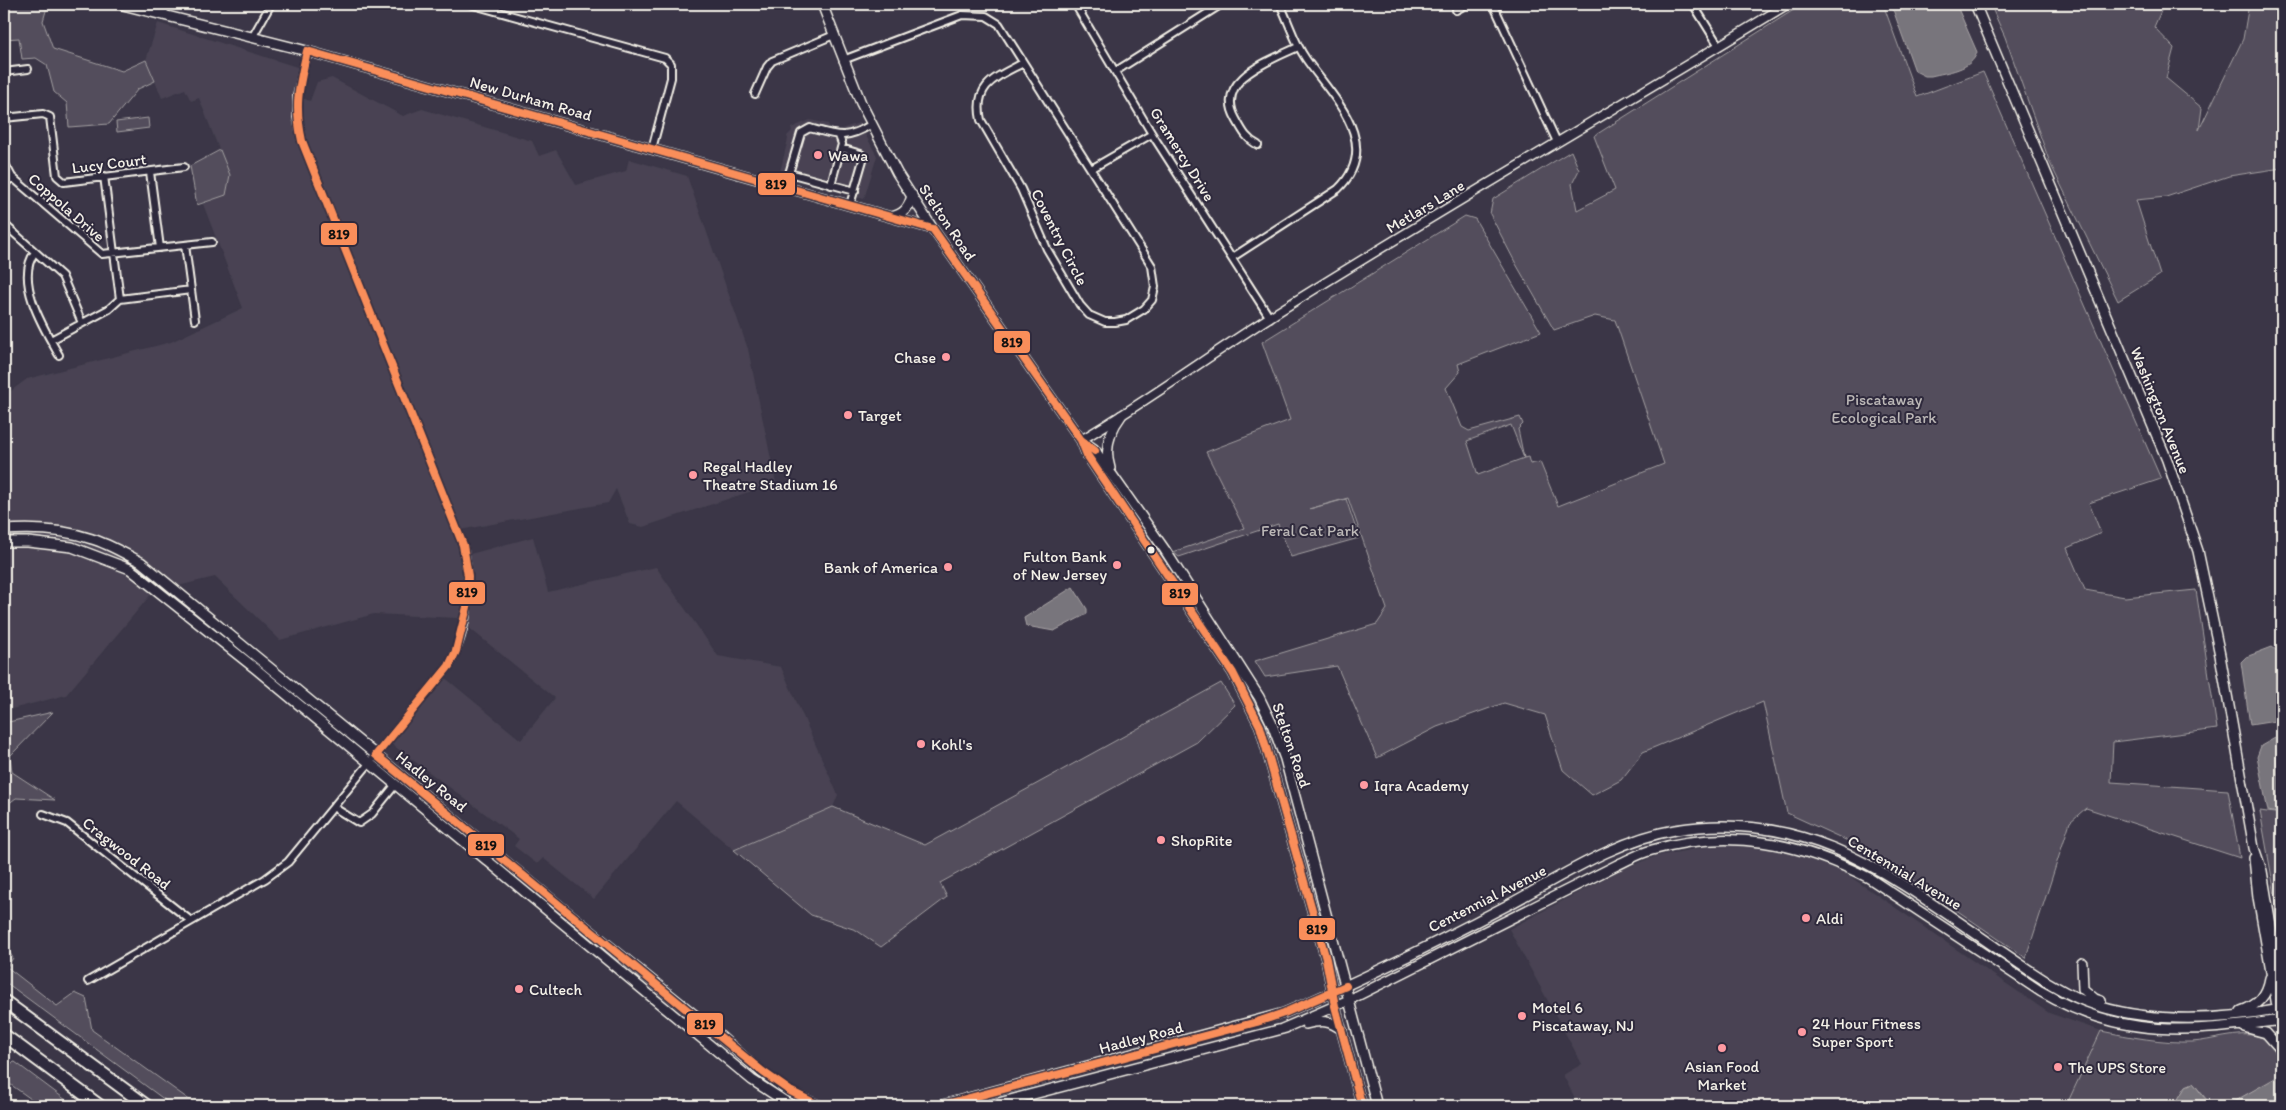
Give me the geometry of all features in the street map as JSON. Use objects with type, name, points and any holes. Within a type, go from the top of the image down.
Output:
[{"type":"highway","points":[[4,1001],[147,1106]]},
{"type":"highway","points":[[4,1035],[100,1106]]},
{"type":"main road","name":"New Durham Road","points":[[119,4],[307,51],[933,229]]},
{"type":"main road","name":"Stelton Road","points":[[822,4],[843,60],[872,124],[912,195],[933,229],[1081,440],[1087,455],[1233,674],[1260,726],[1326,958],[1335,1006],[1362,1106]]},
{"type":"main road","name":"Washington Avenue","points":[[1975,4],[2167,460],[2198,551],[2220,654],[2254,848],[2262,871],[2282,991]]},
{"type":"main road","points":[[891,216],[899,215],[908,208],[912,195]]},
{"type":"main road","points":[[1113,476],[1108,459],[1108,442],[1121,416]]},
{"type":"main road","name":"Stelton Road","points":[[1081,440],[1094,450],[1113,476],[1245,672],[1272,724],[1285,759],[1377,1106]]},
{"type":"main road","name":"Hadley Road","points":[[4,530],[51,531],[92,539],[141,562],[373,759],[396,784],[752,1080],[792,1106]]},
{"type":"main road","name":"Hadley Road","points":[[4,542],[28,542],[72,547],[130,569],[373,759],[712,1029],[761,1072],[789,1092],[820,1106]]},
{"type":"main road","name":"Centennial Avenue","points":[[1346,986],[1488,916],[1607,852],[1673,830],[1741,826],[1798,834],[1833,846],[1877,869],[2069,994],[2096,1005],[2135,1014],[2182,1019],[2280,1009]]},
{"type":"main road","name":"Centennial Avenue","points":[[1349,1000],[1651,850],[1684,843],[1752,840],[1810,851],[1862,874],[2064,1006],[2128,1026],[2156,1030],[2234,1026],[2281,1020]]},
{"type":"main road","points":[[2082,963],[2083,988],[2088,994],[2095,999],[2132,1009],[2135,1014]]},
{"type":"main road","name":"Washington Avenue","points":[[2277,969],[2282,1035]]},
{"type":"main road","points":[[2231,1015],[2251,1008],[2260,1001],[2277,969]]},
{"type":"main road","name":"Hadley Road","points":[[939,1106],[1257,1022],[1284,1013],[1346,986]]},
{"type":"main road","name":"Hadley Road","points":[[1282,1029],[1349,1000]]},
{"type":"main road","name":"Hadley Road","points":[[987,1106],[1322,1020],[1330,1022],[1342,1030]]},
{"type":"main road","points":[[2234,1026],[2254,1028],[2266,1033],[2282,1051]]},
{"type":"main road","points":[[752,1080],[761,1072]]},
{"type":"street","points":[[162,15],[168,4]]},
{"type":"street","points":[[252,36],[272,4]]},
{"type":"street","points":[[470,4],[665,58],[671,64],[671,78],[652,150]]},
{"type":"street","points":[[1116,70],[1222,4]]},
{"type":"street","points":[[1233,257],[1338,189],[1346,181],[1356,164],[1354,135],[1344,109],[1298,47],[1280,4]]},
{"type":"street","points":[[1456,10],[1467,4]]},
{"type":"street","points":[[1493,4],[1557,142]]},
{"type":"street","points":[[1693,4],[1718,46]]},
{"type":"street","name":"Metlars Lane","points":[[1081,440],[1121,416],[1270,318],[1557,142],[1788,4]]},
{"type":"street","name":"Gramercy Drive","points":[[1079,5],[1152,134],[1233,257],[1270,318]]},
{"type":"street","name":"Coventry Circle","points":[[843,60],[962,15],[978,14],[986,16],[999,24],[1024,63],[1152,266],[1155,276],[1152,300],[1144,309],[1126,320],[1115,322],[1096,319],[1080,305],[1047,249],[1021,189],[981,120],[979,110],[983,89],[991,80],[1024,63]]},
{"type":"street","points":[[755,94],[767,66],[772,60],[834,35]]},
{"type":"street","points":[[1258,145],[1246,137],[1231,110],[1232,93],[1238,82],[1247,72],[1298,47]]},
{"type":"street","points":[[88,981],[265,879],[281,867],[303,845],[449,666],[464,630],[469,599],[469,569],[463,545],[302,141],[297,117],[296,96],[307,51]]},
{"type":"street","points":[[4,72],[28,69]]},
{"type":"street","name":"Lucy Court","points":[[4,118],[47,114],[52,121],[57,173],[60,179],[68,182],[184,167]]},
{"type":"street","points":[[785,187],[801,133],[810,128],[839,136],[856,134],[872,124]]},
{"type":"street","points":[[1091,169],[1152,134]]},
{"type":"street","points":[[831,185],[842,144],[839,136]]},
{"type":"street","points":[[841,148],[861,154],[863,160],[850,205]]},
{"type":"street","name":"Coppola Drive","points":[[4,162],[12,177],[102,254],[212,242]]},
{"type":"street","points":[[150,172],[160,248]]},
{"type":"street","points":[[788,174],[855,191]]},
{"type":"street","points":[[104,176],[120,299]]},
{"type":"street","points":[[4,185],[12,177]]},
{"type":"street","points":[[4,224],[62,276],[82,323]]},
{"type":"street","points":[[185,245],[195,320]]},
{"type":"street","points":[[35,252],[28,265],[32,301],[36,314],[59,355]]},
{"type":"street","points":[[50,340],[109,309],[120,299],[191,290]]},
{"type":"street","points":[[333,807],[359,823],[372,814],[396,784]]},
{"type":"street","name":"Cragwood Road","points":[[43,814],[67,823],[191,920]]},
{"type":"shaded area","points":[[1891,4],[1956,4],[1977,52],[1974,58],[1970,63],[1958,69],[1931,76],[1925,76],[1915,71]]},
{"type":"shaded area","points":[[158,23],[300,68],[294,95],[310,101],[317,82],[332,78],[403,116],[422,109],[532,141],[539,156],[556,150],[576,185],[626,171],[629,159],[687,176],[748,349],[776,483],[643,527],[630,524],[616,489],[608,503],[454,531],[463,556],[533,537],[548,592],[656,567],[718,656],[781,667],[838,795],[833,807],[734,850],[676,801],[594,899],[543,858],[537,864],[514,846],[519,839],[386,740],[443,676],[521,740],[555,698],[457,618],[374,614],[280,640],[215,577],[153,592],[66,695],[4,711],[4,396],[27,379],[171,342],[243,308],[203,204],[226,195],[229,175],[199,98],[191,101],[185,89],[162,98],[146,60]]},
{"type":"shaded area","points":[[810,120],[828,124],[832,132],[859,123],[877,156],[864,199],[779,176],[788,139],[787,136],[792,131],[791,128]]},
{"type":"shaded area","points":[[1073,587],[1087,609],[1087,614],[1054,631],[1026,626],[1024,618]]},
{"type":"shaded area","points":[[2272,647],[2282,654],[2282,720],[2250,725],[2241,662],[2246,657]]},
{"type":"shaded area","points":[[2275,738],[2282,738],[2282,814],[2268,811],[2257,757],[2261,746]]},
{"type":"shaded area","points":[[1729,843],[1781,849],[1839,869],[2049,1013],[2101,1031],[2066,1106],[1579,1106],[1563,1075],[1582,1064],[1509,929],[1623,869],[1656,856]]},
{"type":"shaded area","points":[[2280,1076],[2282,1106],[2226,1106],[2277,1077]]},
{"type":"shaded area","points":[[2193,1083],[2210,1103],[2217,1106],[2174,1106],[2186,1086]]},
{"type":"green space","points":[[4,4],[48,4],[43,21],[53,49],[122,71],[146,60],[155,81],[138,89],[109,124],[69,127],[67,103],[54,92],[47,65],[36,58],[22,59],[19,38],[4,39]]},
{"type":"green space","points":[[1803,4],[1883,4],[1917,97],[1983,72],[2161,479],[2089,503],[2101,533],[2067,548],[2085,590],[2125,597],[2196,590],[2217,729],[2113,742],[2111,782],[2228,790],[2240,858],[2086,808],[2070,822],[2026,958],[1872,852],[1787,813],[1763,702],[1643,752],[1621,780],[1592,795],[1563,770],[1545,715],[1504,703],[1437,727],[1377,758],[1337,666],[1265,677],[1255,661],[1377,624],[1387,609],[1348,498],[1309,509],[1346,499],[1359,538],[1291,557],[1278,524],[1179,557],[1173,552],[1244,528],[1206,452],[1290,420],[1262,342],[1465,216],[1475,219],[1541,332],[1458,364],[1460,372],[1446,388],[1462,427],[1469,431],[1520,417],[1523,424],[1518,429],[1524,458],[1528,457],[1530,464],[1540,462],[1558,506],[1664,464],[1615,320],[1595,316],[1554,330],[1490,214],[1493,199],[1571,151],[1579,170],[1572,184],[1577,210],[1615,190],[1594,136]],"holes":[[[1511,425],[1524,458],[1478,475],[1467,441]]]},
{"type":"green space","points":[[1990,4],[1994,4],[1999,9],[2009,4],[2164,4],[2154,27],[2174,48],[2166,78],[2202,108],[2199,130],[2243,39],[2249,4],[2282,4],[2282,168],[2229,176],[2166,197],[2136,200],[2160,275],[2118,301],[2050,163],[2005,37]]},
{"type":"green space","points":[[148,118],[149,128],[117,132],[116,122]]},
{"type":"green space","points":[[220,150],[230,175],[226,195],[197,205],[190,166]]},
{"type":"green space","points":[[1221,683],[1235,705],[1197,742],[940,883],[947,897],[881,947],[856,930],[811,915],[734,850],[833,807],[925,845]]},
{"type":"green space","points":[[53,712],[10,756],[12,772],[55,800],[16,798],[4,807],[4,723]]},
{"type":"green space","points":[[2260,811],[2282,814],[2282,934]]},
{"type":"green space","points":[[4,943],[13,958],[7,967],[57,1006],[75,993],[86,998],[92,1030],[198,1106],[173,1106],[4,981]]},
{"type":"green space","points":[[2101,1031],[2169,1042],[2192,1042],[2242,1035],[2257,1036],[2268,1042],[2275,1052],[2280,1076],[2226,1106],[2212,1106],[2193,1083],[2186,1086],[2174,1106],[2066,1106]]},
{"type":"green space","points":[[15,1062],[74,1106],[41,1106],[4,1080],[4,1065]]},
{"type":"transit line","name":"819","points":[[307,51],[298,96],[298,116],[302,141],[463,545],[468,576],[467,607],[456,651],[449,666],[376,755]]},
{"type":"transit line","name":"819","points":[[307,51],[933,229]]},
{"type":"transit line","name":"819","points":[[933,229],[1081,440],[1095,451]]},
{"type":"transit line","name":"819","points":[[1081,440],[1087,455],[1233,673],[1260,726],[1326,959],[1335,1006],[1362,1106]]},
{"type":"transit line","name":"819","points":[[376,755],[763,1072],[790,1091],[820,1106]]},
{"type":"transit line","name":"819","points":[[939,1106],[1257,1022],[1284,1013],[1346,986]]},
{"type":"place","name":"Wawa","points":[[818,155]]},
{"type":"place","name":"Chase","points":[[946,357]]},
{"type":"place","name":"Target","points":[[848,415]]},
{"type":"place","name":"Regal Hadley Theatre Stadium 16","points":[[693,475]]},
{"type":"place","name":"Fulton Bank of New Jersey","points":[[1117,565]]},
{"type":"place","name":"Bank of America","points":[[948,567]]},
{"type":"place","name":"Kohl's","points":[[921,744]]},
{"type":"place","name":"Iqra Academy","points":[[1364,785]]},
{"type":"place","name":"ShopRite","points":[[1161,840]]},
{"type":"place","name":"Aldi","points":[[1806,918]]},
{"type":"place","name":"Cultech","points":[[519,989]]},
{"type":"place","name":"Motel 6 Piscataway, NJ","points":[[1522,1016]]},
{"type":"place","name":"24 Hour Fitness Super Sport","points":[[1802,1032]]},
{"type":"place","name":"Asian Food Market","points":[[1722,1048]]},
{"type":"place","name":"The UPS Store","points":[[2058,1067]]},
{"type":"park label","name":"Piscataway Ecological Park","points":[[1884,408]]},
{"type":"park label","name":"Feral Cat Park","points":[[1310,530]]}]
